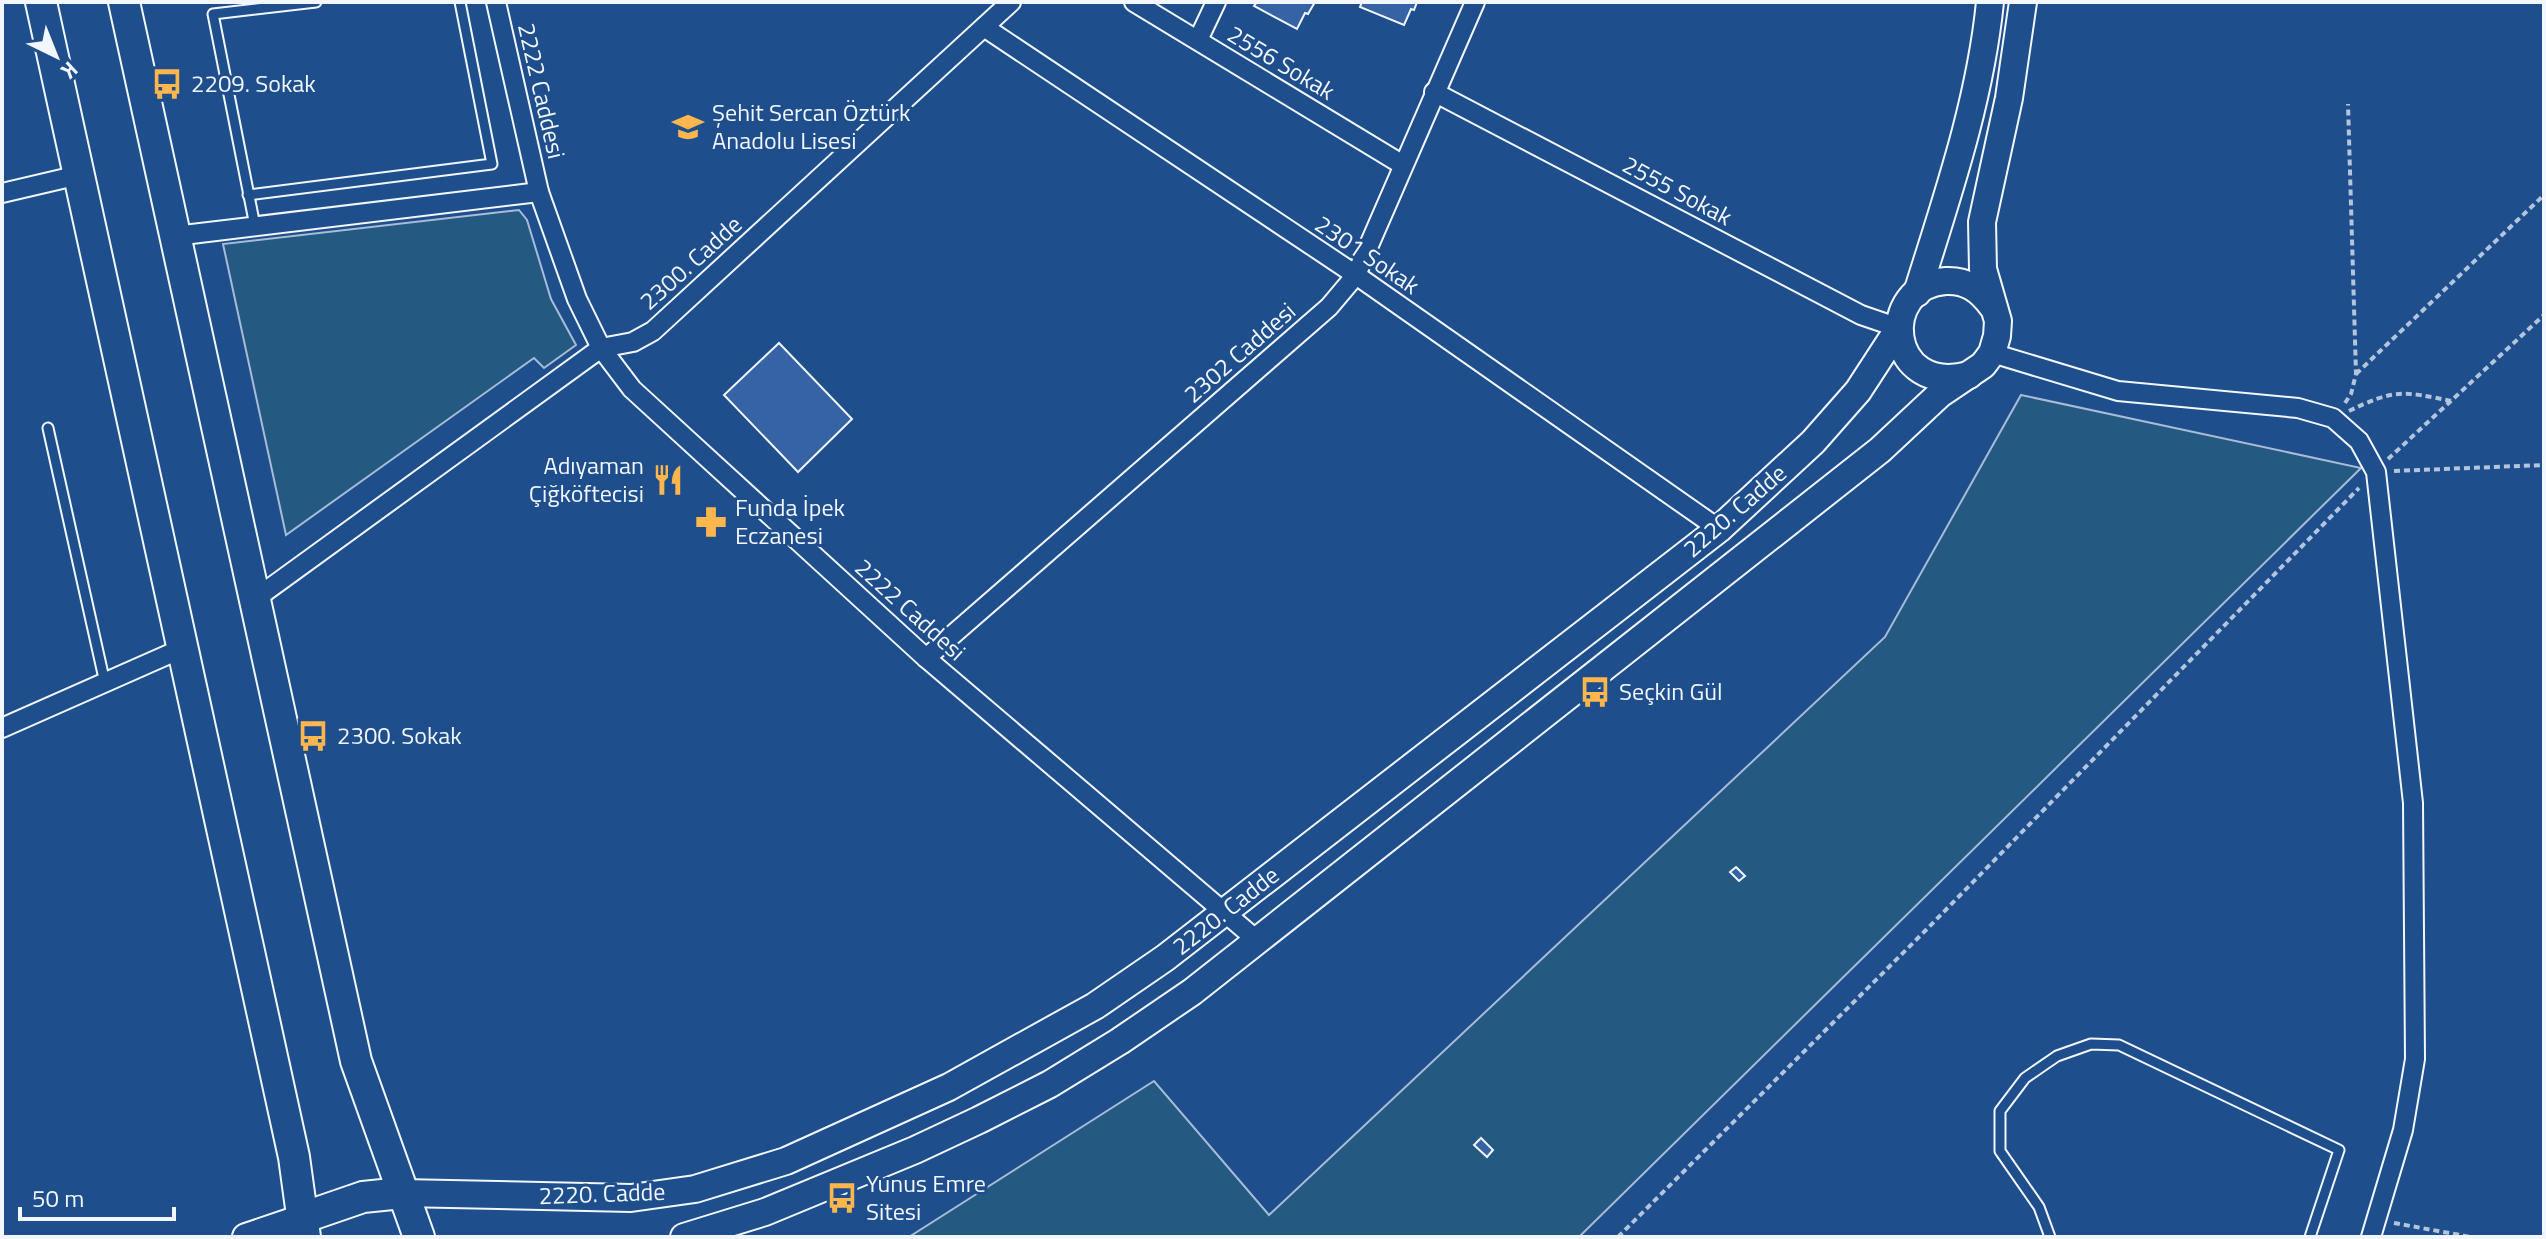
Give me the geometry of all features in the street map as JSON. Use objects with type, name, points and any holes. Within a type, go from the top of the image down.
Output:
[{"type":"main road","points":[[41,2],[294,1157],[304,1228],[363,1197],[402,1193]]},
{"type":"main road","points":[[124,2],[356,1061],[419,1237]]},
{"type":"street","name":"2222 Caddesi","points":[[496,2],[539,192],[577,299],[601,348],[632,389],[926,658],[1258,941]]},
{"type":"street","name":"2300. Cadde","points":[[255,599],[601,348],[633,342],[653,331],[1011,2]]},
{"type":"street","name":"2556 Sokak","points":[[1134,2],[1403,165]]},
{"type":"street","points":[[1198,40],[1216,2]]},
{"type":"street","name":"2302 Caddesi","points":[[926,658],[1329,307],[1356,275],[1475,2]]},
{"type":"street","name":"2220. Cadde","points":[[402,1193],[631,1198],[695,1189],[786,1161],[949,1087],[1107,998],[1165,958],[1719,529],[1813,442],[1858,391],[1899,328],[1902,312],[1917,293],[1975,98],[1990,2]]},
{"type":"street","points":[[2023,2],[2009,98],[1982,222],[1983,269],[1998,321],[1992,353],[2118,391],[2298,408],[2333,418],[2359,441],[2376,472],[2413,803],[2415,1059],[2403,1130],[2373,1228]]},
{"type":"street","name":"2301 Sokak","points":[[984,27],[1356,275],[1719,529]]},
{"type":"street","name":"2555 Sokak","points":[[1434,92],[1861,315],[1899,328]]},
{"type":"street","points":[[2,193],[79,175]]},
{"type":"street","points":[[175,236],[539,192]]},
{"type":"street","points":[[1917,293],[1938,281],[1954,280],[1969,285],[1987,300],[1998,321]]},
{"type":"street","points":[[1899,328],[1905,352],[1921,371],[1953,379],[1969,375]]},
{"type":"street","name":"2220. Cadde","points":[[684,1237],[765,1212],[915,1150],[1050,1084],[1120,1041],[1192,992],[1258,941],[1880,450],[1940,394],[1983,365],[1992,353]]},
{"type":"street","points":[[2,728],[183,648]]},
{"type":"street","points":[[246,1237],[304,1228]]},
{"type":"lane","points":[[255,226],[213,14],[316,2]]},
{"type":"lane","points":[[248,195],[492,164],[460,2]]},
{"type":"lane","points":[[48,428],[105,683]]},
{"type":"lane","points":[[2050,1237],[2039,1207],[2000,1151],[2000,1111],[2025,1078],[2057,1056],[2091,1044],[2119,1045],[2339,1150],[2310,1237]]},
{"type":"path","points":[[2333,418],[2351,394],[2356,374],[2348,104]]},
{"type":"path","points":[[2356,374],[2544,195]]},
{"type":"path","points":[[1618,1237],[1926,930],[2376,472],[2544,315]]},
{"type":"path","points":[[2333,418],[2383,395],[2420,395],[2451,401]]},
{"type":"path","points":[[2376,472],[2544,465]]},
{"type":"path","points":[[2373,1228],[2471,1237]]},
{"type":"shaded area","points":[[519,210],[527,220],[551,299],[576,345],[544,368],[534,358],[286,535],[223,244]]},
{"type":"shaded area","points":[[2021,395],[2361,468],[1579,1237],[909,1237],[1154,1081],[1269,1215],[1885,637]]},
{"type":"building","points":[[1257,2],[1315,2],[1297,29],[1254,6]]},
{"type":"building","points":[[1362,2],[1417,2],[1404,25],[1360,7]]},
{"type":"building","points":[[779,343],[852,419],[798,472],[724,395]]},
{"type":"building","points":[[1736,867],[1745,876],[1739,881],[1730,872]]},
{"type":"building","points":[[1481,1138],[1493,1150],[1487,1157],[1474,1145]]},
{"type":"place","name":"2209. Sokak","points":[[167,84]]},
{"type":"place","name":"Şehit Sercan Öztürk Anadolu Lisesi","points":[[688,127]]},
{"type":"place","name":"Adıyaman Çiğköftecisi","points":[[668,480]]},
{"type":"place","name":"Funda İpek Eczanesi","points":[[711,522]]},
{"type":"place","name":"Seçkin Gül","points":[[1595,692]]},
{"type":"place","name":"2300. Sokak","points":[[313,736]]},
{"type":"place","name":"Yunus Emre Sitesi","points":[[842,1198]]}]
